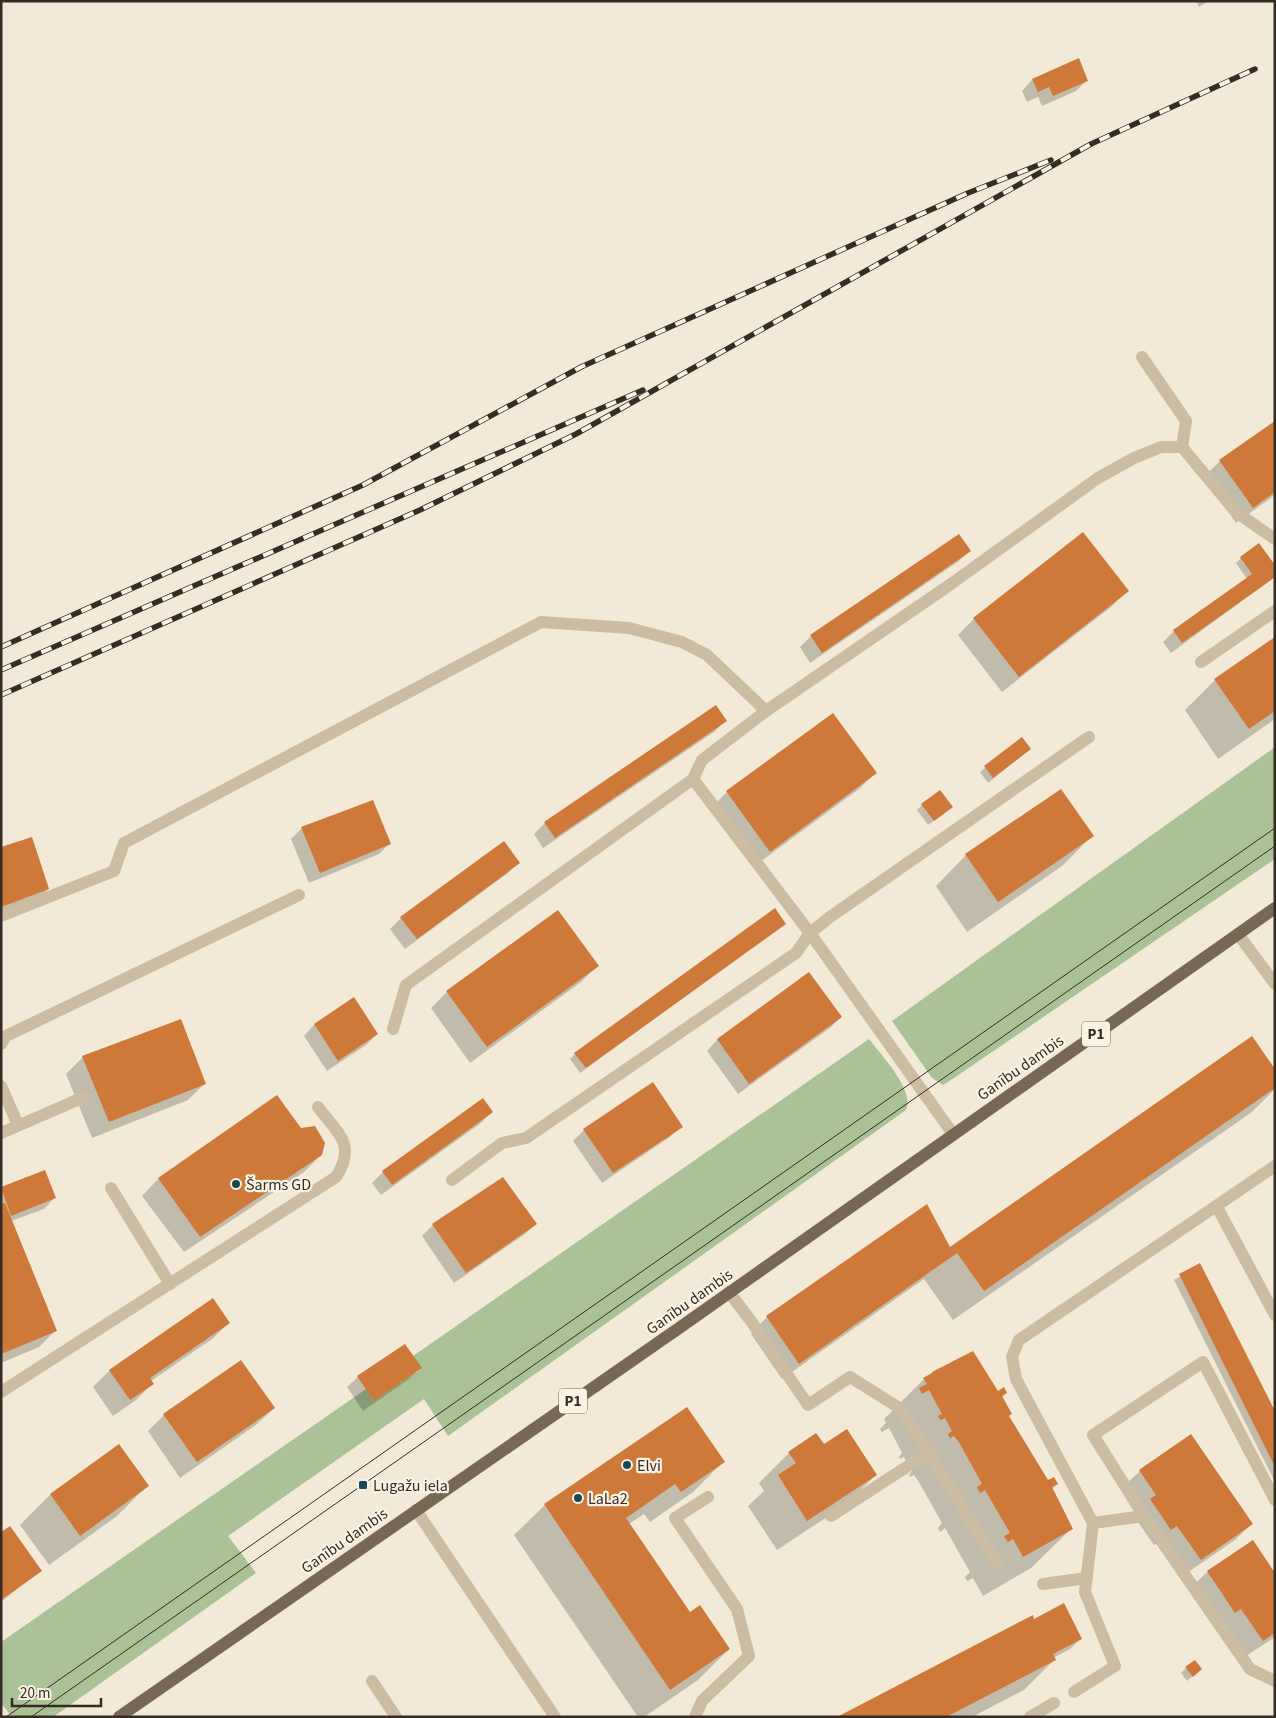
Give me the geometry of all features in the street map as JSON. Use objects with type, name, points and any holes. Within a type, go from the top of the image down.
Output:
[{"type":"main road","name":"Ganību dambis","points":[[119,1717],[729,1292],[1275,908]]},
{"type":"street","points":[[1142,357],[1186,421],[1182,447],[1236,512],[1275,539]]},
{"type":"street","points":[[393,1029],[406,985],[693,779],[702,760],[766,711],[951,584],[1098,478],[1134,458],[1161,447],[1182,447]]},
{"type":"street","points":[[1201,662],[1275,611]]},
{"type":"street","points":[[1,916],[114,871],[124,843],[541,622],[629,628],[682,642],[707,655],[766,711]]},
{"type":"street","points":[[452,1180],[502,1143],[526,1138],[796,953],[810,933],[1089,737]]},
{"type":"street","points":[[693,779],[810,933],[953,1134]]},
{"type":"street","points":[[1,1044],[6,1036],[299,895]]},
{"type":"street","points":[[1238,934],[1275,984]]},
{"type":"street","points":[[1,1086],[18,1125]]},
{"type":"street","points":[[1,1132],[82,1098]]},
{"type":"street","points":[[1,1392],[336,1177],[345,1162],[346,1146],[318,1107]]},
{"type":"street","points":[[1074,1692],[1115,1666],[1085,1592],[1093,1523],[1016,1379],[1012,1357],[1019,1340],[1275,1166]]},
{"type":"street","points":[[111,1188],[170,1284]]},
{"type":"street","points":[[1216,1207],[1275,1314]]},
{"type":"street","points":[[729,1292],[751,1321],[808,1406],[850,1377],[901,1409],[997,1563]]},
{"type":"street","points":[[1275,1500],[1203,1362],[1093,1435],[1144,1516],[1250,1669],[1275,1681]]},
{"type":"street","points":[[831,1516],[928,1453]]},
{"type":"street","points":[[695,1717],[702,1701],[749,1656],[737,1609],[675,1518],[708,1498]]},
{"type":"street","points":[[416,1510],[551,1715]]},
{"type":"street","points":[[1093,1523],[1144,1516]]},
{"type":"street","points":[[1043,1584],[1087,1578]]},
{"type":"street","points":[[372,1681],[396,1717]]},
{"type":"street","points":[[1030,1717],[1054,1703]]},
{"type":"green space","points":[[1275,747],[1275,859],[954,1078],[943,1085],[932,1078],[892,1021]]},
{"type":"green space","points":[[869,1039],[901,1083],[906,1093],[906,1110],[448,1436],[424,1399],[228,1536],[256,1573],[53,1717],[12,1717],[1,1703],[1,1642],[366,1389],[374,1401],[421,1369],[413,1356]]},
{"type":"building","points":[[1079,58],[1088,81],[1053,96],[1049,87],[1038,92],[1032,79]]},
{"type":"building","points":[[1275,421],[1275,492],[1253,508],[1219,460]]},
{"type":"building","points":[[1083,532],[1129,591],[1019,677],[973,618]]},
{"type":"building","points":[[959,534],[971,551],[822,653],[810,635]]},
{"type":"building","points":[[1259,543],[1275,565],[1275,577],[1182,643],[1173,630],[1252,574],[1240,557]]},
{"type":"building","points":[[1275,637],[1275,711],[1249,729],[1214,679]]},
{"type":"building","points":[[716,705],[727,721],[555,838],[544,822]]},
{"type":"building","points":[[833,713],[877,773],[770,852],[726,791]]},
{"type":"building","points":[[1022,737],[1031,749],[993,778],[984,766]]},
{"type":"building","points":[[1061,789],[1094,836],[998,902],[965,854]]},
{"type":"building","points":[[940,790],[953,807],[934,821],[921,804]]},
{"type":"building","points":[[373,800],[391,844],[320,873],[301,827]]},
{"type":"building","points":[[32,837],[49,889],[1,907],[1,847]]},
{"type":"building","points":[[504,841],[520,863],[417,939],[400,917]]},
{"type":"building","points":[[775,908],[786,924],[586,1068],[574,1053]]},
{"type":"building","points":[[558,910],[599,966],[487,1047],[446,991]]},
{"type":"building","points":[[809,972],[842,1017],[749,1084],[717,1039]]},
{"type":"building","points":[[354,997],[378,1034],[338,1061],[314,1024]]},
{"type":"building","points":[[181,1019],[206,1084],[109,1122],[82,1056]]},
{"type":"building","points":[[1252,1036],[1275,1069],[1275,1088],[984,1291],[957,1253],[799,1364],[766,1316],[927,1204],[950,1247]]},
{"type":"building","points":[[653,1082],[683,1127],[613,1173],[583,1129]]},
{"type":"building","points":[[277,1095],[301,1128],[315,1126],[325,1143],[322,1155],[200,1237],[158,1178]]},
{"type":"building","points":[[483,1098],[493,1112],[392,1185],[382,1171]]},
{"type":"building","points":[[45,1170],[56,1198],[11,1216],[1,1187]]},
{"type":"building","points":[[503,1177],[537,1224],[466,1273],[432,1224]]},
{"type":"building","points":[[5,1203],[57,1331],[1,1354],[1,1204]]},
{"type":"building","points":[[1200,1263],[1275,1411],[1275,1467],[1179,1274]]},
{"type":"building","points":[[213,1298],[230,1323],[150,1378],[154,1384],[130,1400],[109,1370]]},
{"type":"building","points":[[405,1344],[422,1368],[374,1401],[357,1376]]},
{"type":"building","points":[[973,1351],[998,1391],[1004,1387],[1007,1393],[1002,1396],[1012,1414],[1009,1416],[1048,1480],[1054,1477],[1058,1484],[1052,1487],[1073,1529],[1023,1557],[1013,1539],[1008,1542],[1004,1536],[1010,1533],[985,1490],[980,1493],[977,1487],[982,1484],[960,1444],[954,1436],[950,1438],[948,1434],[952,1431],[945,1418],[940,1420],[938,1416],[942,1414],[929,1390],[922,1394],[919,1388],[927,1384],[923,1378]]},
{"type":"building","points":[[241,1360],[275,1408],[197,1462],[163,1414]]},
{"type":"building","points":[[687,1407],[725,1462],[681,1492],[675,1484],[626,1518],[690,1612],[700,1605],[730,1649],[670,1690],[544,1504]]},
{"type":"building","points":[[847,1429],[877,1475],[807,1521],[778,1475],[796,1463],[788,1452],[816,1433],[824,1444]]},
{"type":"building","points":[[1191,1434],[1253,1524],[1201,1560],[1177,1526],[1171,1530],[1150,1499],[1156,1495],[1139,1470]]},
{"type":"building","points":[[119,1444],[149,1486],[80,1536],[50,1494]]},
{"type":"building","points":[[10,1526],[42,1571],[1,1600],[1,1532]]},
{"type":"building","points":[[1253,1540],[1275,1573],[1275,1633],[1263,1641],[1241,1609],[1235,1613],[1207,1571]]},
{"type":"building","points":[[1064,1603],[1082,1639],[1053,1654],[1056,1660],[946,1717],[837,1717],[1033,1615],[1034,1619]]},
{"type":"building","points":[[1195,1660],[1202,1669],[1193,1677],[1185,1667]]},
{"type":"tram line","points":[[6,1717],[1275,828]]},
{"type":"tram line","points":[[31,1717],[1275,846]]},
{"type":"railway","points":[[1,695],[420,510],[576,434],[1091,144],[1255,69]]},
{"type":"railway","points":[[1,647],[363,485],[581,367],[968,193],[1051,160]]},
{"type":"railway","points":[[1,670],[643,390]]},
{"type":"place","name":"Šarms GD","points":[[236,1184]]},
{"type":"place","name":"Elvi","points":[[627,1465]]},
{"type":"place","name":"Lugažu iela","points":[[363,1485]]},
{"type":"place","name":"LaLa2","points":[[578,1498]]}]
